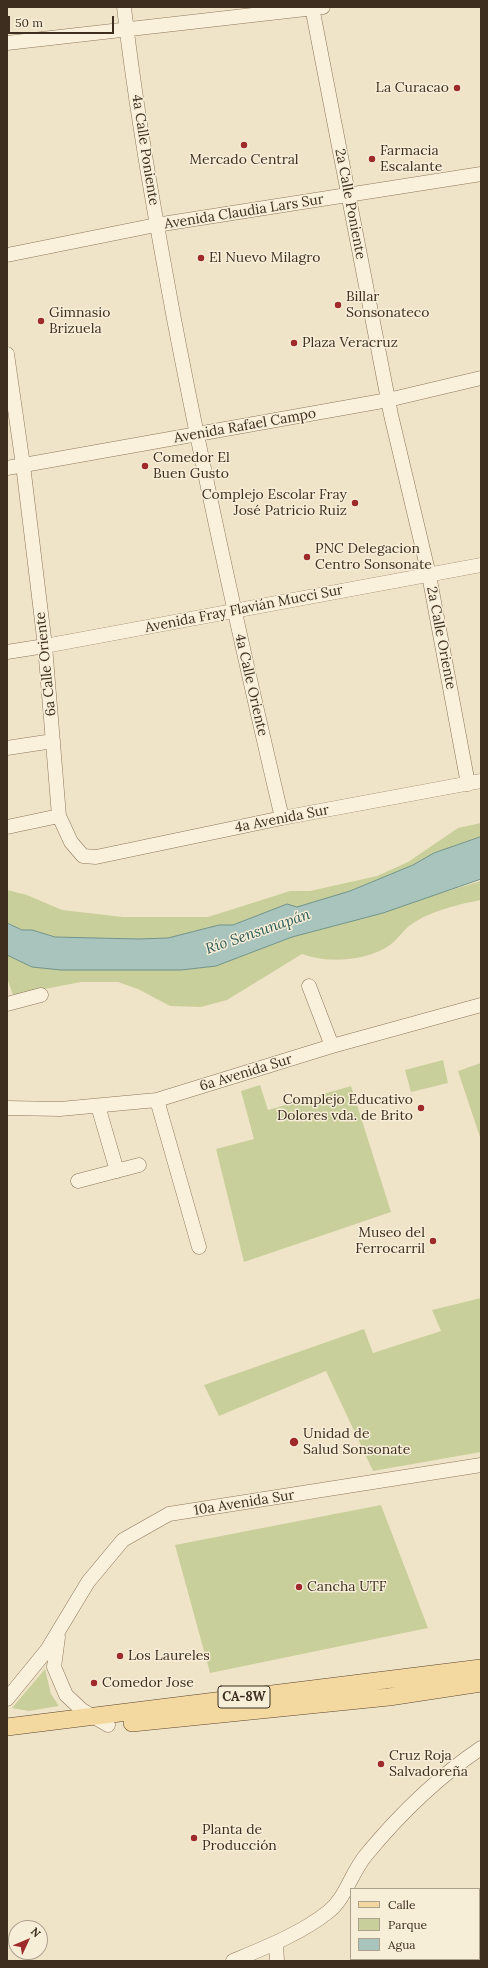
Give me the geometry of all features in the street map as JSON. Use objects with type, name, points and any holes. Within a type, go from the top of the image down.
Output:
[{"type":"main road","name":"CA-8W","points":[[7,1727],[481,1668]]},
{"type":"main road","name":"CA-8W","points":[[7,1737],[108,1725],[389,1697],[481,1684]]},
{"type":"street","name":"4a Calle Poniente","points":[[124,7],[156,225],[196,434]]},
{"type":"street","points":[[7,43],[316,8]]},
{"type":"street","name":"2a Calle Poniente","points":[[316,8],[349,195],[388,400]]},
{"type":"street","name":"Avenida Claudia Lars Sur","points":[[7,255],[156,225],[481,174]]},
{"type":"street","name":"6a Calle Oriente","points":[[7,354],[23,465],[45,646],[59,816],[71,842],[83,856]]},
{"type":"street","name":"Avenida Rafael Campo","points":[[7,468],[388,400],[481,378]]},
{"type":"street","name":"2a Calle Oriente","points":[[388,400],[429,574],[475,783]]},
{"type":"street","name":"4a Calle Oriente","points":[[196,434],[233,610],[282,818]]},
{"type":"street","name":"Avenida Fray Flavián Mucci Sur","points":[[7,652],[481,565]]},
{"type":"street","points":[[7,748],[53,741]]},
{"type":"street","name":"4a Avenida Sur","points":[[83,856],[96,857],[282,818],[475,783]]},
{"type":"street","points":[[7,827],[59,816]]},
{"type":"street","points":[[309,986],[332,1046]]},
{"type":"street","points":[[7,1004],[41,994]]},
{"type":"street","name":"6a Avenida Sur","points":[[7,1108],[60,1109],[157,1100],[332,1046],[481,1005]]},
{"type":"street","points":[[157,1100],[199,1247]]},
{"type":"street","points":[[98,1106],[117,1171]]},
{"type":"street","points":[[78,1181],[139,1165]]},
{"type":"street","name":"10a Avenida Sur","points":[[7,1699],[47,1650],[88,1582],[122,1540],[171,1514],[481,1465]]},
{"type":"street","name":"10a Avenida Sur","points":[[59,1631],[54,1666],[60,1684],[66,1695],[82,1710],[108,1725]]},
{"type":"street","points":[[234,1961],[276,1943],[327,1913],[336,1905],[365,1856],[444,1775],[481,1748]]},
{"type":"street","points":[[276,1943],[277,1961]]},
{"type":"green space","points":[[481,823],[481,837],[434,853],[413,865],[350,891],[297,908],[287,904],[233,925],[219,925],[168,938],[139,939],[55,937],[32,930],[23,930],[7,923],[7,890],[27,895],[62,910],[123,917],[208,917],[290,891],[310,891],[377,876],[408,862],[458,828]]},
{"type":"green space","points":[[481,881],[481,900],[427,915],[409,926],[390,945],[370,955],[359,958],[335,960],[302,954],[227,1000],[201,1007],[170,1006],[138,989],[118,982],[81,982],[13,995],[7,978],[7,955],[32,967],[61,970],[181,970],[216,966],[292,937],[383,913],[434,895]]},
{"type":"green space","points":[[443,1060],[448,1083],[411,1092],[405,1070]]},
{"type":"green space","points":[[481,1063],[481,1140],[458,1071]]},
{"type":"green space","points":[[260,1085],[268,1110],[351,1086],[391,1212],[244,1262],[216,1149],[254,1139],[241,1091]]},
{"type":"green space","points":[[481,1298],[481,1452],[373,1471],[326,1371],[219,1416],[204,1385],[364,1329],[373,1353],[441,1331],[432,1310]]},
{"type":"green space","name":"Cancha UTF","points":[[381,1505],[428,1628],[210,1673],[175,1545]]},
{"type":"green space","points":[[45,1669],[51,1694],[59,1706],[29,1711],[12,1708]]},
{"type":"water","name":"Río Sensunapán","points":[[481,837],[481,879],[383,913],[292,937],[216,966],[181,970],[61,970],[32,967],[7,955],[7,923],[22,930],[32,930],[55,937],[139,939],[168,938],[219,925],[233,925],[287,904],[297,907],[350,891],[413,865],[434,853]]},
{"type":"place","name":"La Curacao","points":[[457,88]]},
{"type":"place","name":"Mercado Central","points":[[244,145]]},
{"type":"place","name":"Farmacia Escalante","points":[[372,159]]},
{"type":"place","name":"El Nuevo Milagro","points":[[201,258]]},
{"type":"place","name":"Billar Sonsonateco","points":[[338,305]]},
{"type":"place","name":"Gimnasio Brizuela","points":[[41,321]]},
{"type":"place","name":"Plaza Veracruz","points":[[294,343]]},
{"type":"place","name":"Comedor El Buen Gusto","points":[[145,466]]},
{"type":"place","name":"Complejo Escolar Fray José Patricio Ruiz","points":[[355,503]]},
{"type":"place","name":"PNC Delegacion Centro Sonsonate","points":[[307,557]]},
{"type":"place","name":"Complejo Educativo Dolores vda. de Brito","points":[[421,1108]]},
{"type":"place","name":"Museo del Ferrocarril","points":[[433,1241]]},
{"type":"place","name":"Unidad de Salud Sonsonate","points":[[294,1442]]},
{"type":"place","name":"Cancha UTF","points":[[299,1587]]},
{"type":"place","name":"Los Laureles","points":[[120,1656]]},
{"type":"place","name":"Comedor Jose","points":[[94,1683]]},
{"type":"place","name":"Cruz Roja Salvadoreña","points":[[381,1764]]},
{"type":"place","name":"Planta de Producción","points":[[194,1838]]}]
